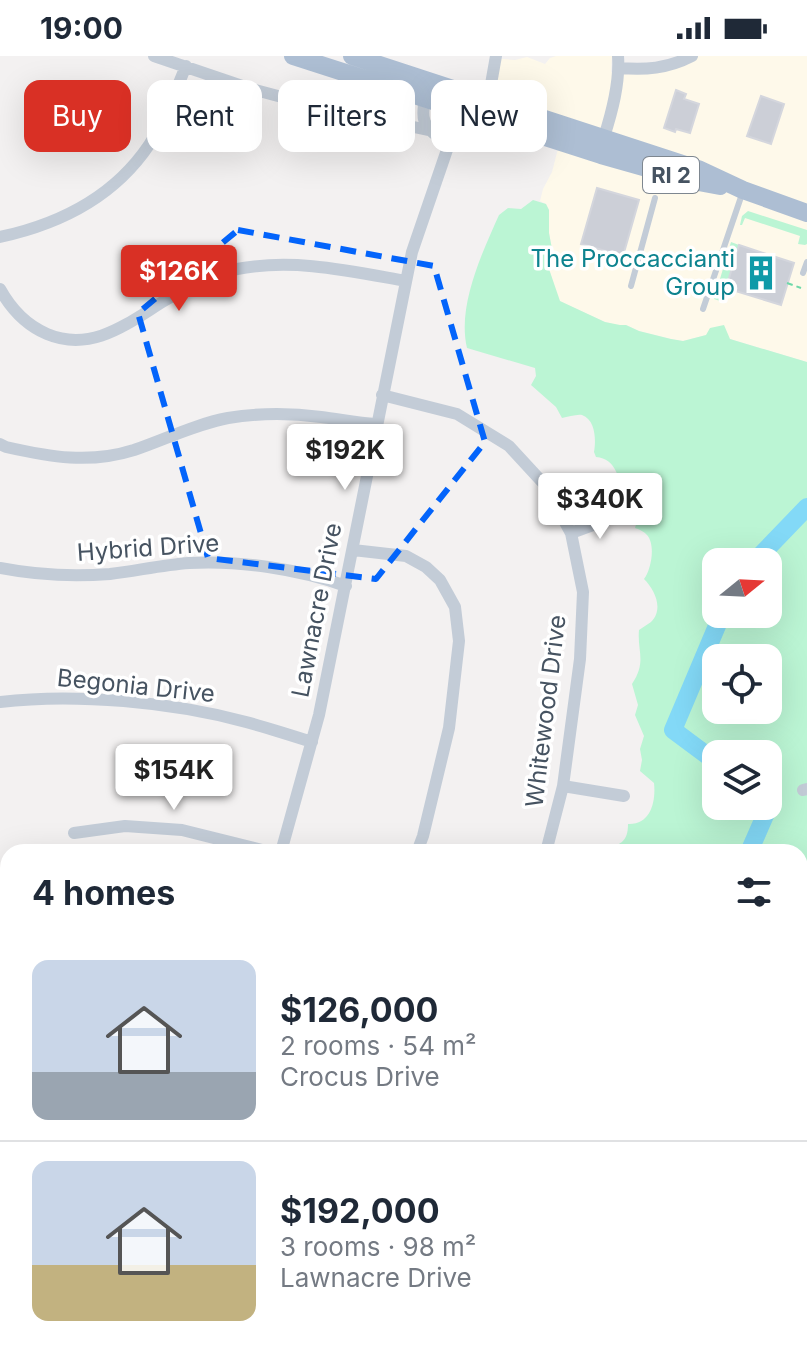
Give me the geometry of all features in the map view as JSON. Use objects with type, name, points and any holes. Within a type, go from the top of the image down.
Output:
[{"type":"main road","name":"RI 2","points":[[293,56],[431,100]]},
{"type":"main road","name":"RI 2","points":[[352,56],[373,59],[431,85]]},
{"type":"main road","name":"RI 2","points":[[547,123],[604,137],[698,169],[743,190],[807,213]]},
{"type":"main road","name":"RI 2","points":[[547,133],[601,155],[678,177],[743,190]]},
{"type":"street","points":[[154,56],[248,88],[431,132]]},
{"type":"street","points":[[492,80],[496,56]]},
{"type":"street","points":[[604,137],[611,114],[618,62],[645,70],[692,56]]},
{"type":"street","points":[[0,237],[38,227],[80,209],[114,183],[149,145],[186,66]]},
{"type":"street","points":[[425,99],[423,112],[428,130]]},
{"type":"street","name":"Lawnacre Drive","points":[[283,844],[312,742],[346,586],[412,252],[446,152]]},
{"type":"street","points":[[0,289],[14,310],[37,330],[70,341],[106,335],[128,325],[194,283],[233,270],[268,264],[300,264],[406,281]]},
{"type":"street","name":"Whitewood Drive","points":[[382,395],[457,414],[509,446],[544,484],[571,533],[583,592],[580,659],[563,786],[548,844]]},
{"type":"street","points":[[0,444],[52,458],[94,458],[132,451],[228,418],[271,415],[376,424]]},
{"type":"street","points":[[571,533],[617,516]]},
{"type":"street","points":[[353,550],[406,556],[426,567],[440,580],[455,607],[459,641],[449,728],[420,844]]},
{"type":"street","name":"Hybrid Drive","points":[[0,568],[63,576],[109,574],[189,563],[218,563],[300,573],[346,586]]},
{"type":"street","name":"Begonia Drive","points":[[0,702],[33,698],[78,699],[169,706],[245,721],[312,742]]},
{"type":"street","points":[[563,786],[624,796]]},
{"type":"street","points":[[74,833],[125,826],[182,830],[238,844]]},
{"type":"lane","points":[[703,309],[743,190]]},
{"type":"lane","points":[[631,286],[655,198]]},
{"type":"lane","points":[[803,273],[807,262]]},
{"type":"path","points":[[787,283],[801,288]]},
{"type":"highlighted area","points":[[238,230],[434,266],[485,442],[376,579],[208,558],[138,313]]},
{"type":"shaded area","points":[[612,56],[611,72],[615,73],[693,56],[807,56],[807,362],[730,339],[706,335],[683,341],[671,339],[605,322],[559,301],[549,269],[552,249],[549,210],[540,201],[560,141],[547,134],[547,80],[490,80],[491,58],[515,60],[527,57],[545,64],[550,58]]},
{"type":"green space","points":[[533,200],[546,204],[552,249],[549,269],[560,301],[605,322],[683,341],[706,335],[710,328],[724,325],[730,339],[807,362],[807,844],[618,844],[628,831],[628,824],[642,821],[647,816],[654,797],[654,783],[640,771],[640,749],[644,736],[635,715],[638,705],[632,684],[640,663],[639,630],[651,622],[657,611],[652,589],[644,579],[652,551],[650,539],[635,528],[637,507],[612,465],[596,457],[590,421],[582,415],[562,418],[556,407],[531,385],[536,376],[535,368],[467,348],[465,315],[468,297],[499,215],[508,208],[521,209]]},
{"type":"green space","points":[[748,211],[807,230],[807,244],[798,244],[800,236],[745,218],[740,225],[742,216]]},
{"type":"green space","points":[[731,242],[739,245],[723,302],[714,299]]},
{"type":"building","points":[[676,90],[686,94],[684,99],[699,104],[690,133],[664,128]]},
{"type":"building","points":[[761,96],[784,104],[771,144],[747,136]]},
{"type":"building","points":[[597,188],[639,200],[623,256],[581,244]]},
{"type":"building","name":"The Proccaccianti Group","points":[[739,245],[794,263],[781,305],[726,288]]},
{"type":"waterway","points":[[767,548],[807,507]]},
{"type":"waterway","points":[[702,752],[673,730],[716,628]]},
{"type":"waterway","points":[[752,844],[763,820]]},
{"type":"place","name":"The Proccaccianti Group","points":[[761,273]]}]
